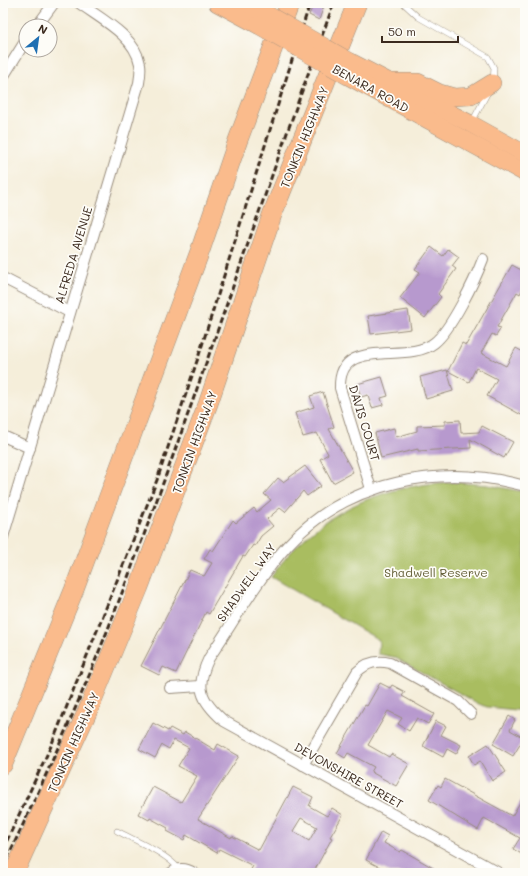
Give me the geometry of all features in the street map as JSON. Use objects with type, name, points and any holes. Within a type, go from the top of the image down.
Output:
[{"type":"highway","points":[[3,764],[74,590],[195,266],[238,140],[290,3]]},
{"type":"highway","name":"TONKIN HIGHWAY","points":[[14,873],[89,708],[144,574],[203,418],[272,215],[357,3]]},
{"type":"main road","name":"BENARA ROAD","points":[[217,3],[260,19],[467,131],[525,154]]},
{"type":"main road","name":"BENARA ROAD","points":[[247,3],[260,19]]},
{"type":"main road","name":"BENARA ROAD","points":[[349,68],[389,82],[474,136],[525,164]]},
{"type":"main road","points":[[389,82],[418,82],[440,93],[454,97],[471,96],[492,83]]},
{"type":"main road","name":"BENARA ROAD","points":[[467,131],[525,173]]},
{"type":"street","points":[[43,18],[54,3]]},
{"type":"street","name":"ALFREDA AVENUE","points":[[3,537],[69,312],[140,83],[140,64],[133,48],[125,38],[80,3]]},
{"type":"street","points":[[3,77],[18,53]]},
{"type":"street","name":"DAVIS COURT","points":[[371,489],[340,388],[339,377],[343,368],[357,356],[420,351],[435,343],[455,316],[477,276],[482,259]]},
{"type":"street","points":[[3,278],[69,312]]},
{"type":"street","points":[[3,436],[30,448]]},
{"type":"street","name":"SHADWELL WAY","points":[[200,686],[202,673],[209,658],[265,574],[288,545],[326,514],[371,489],[420,478],[451,475],[488,478],[525,485]]},
{"type":"street","points":[[303,765],[357,672],[363,666],[371,663],[381,661],[390,663],[458,701],[471,714]]},
{"type":"street","points":[[170,688],[200,686]]},
{"type":"street","name":"DEVONSHIRE STREET","points":[[200,686],[210,706],[224,720],[499,873]]},
{"type":"street","points":[[175,871],[194,873]]},
{"type":"lane","points":[[402,3],[418,17],[488,57],[494,68],[492,83],[467,131]]},
{"type":"lane","points":[[117,831],[175,863],[175,871]]},
{"type":"green space","name":"Shadwell Reserve","points":[[451,482],[488,485],[525,492],[525,711],[487,707],[479,704],[394,657],[378,654],[379,640],[271,577],[288,555],[307,536],[328,520],[349,507],[373,497],[397,490]]},
{"type":"building","points":[[314,3],[325,3],[319,20],[309,15]]},
{"type":"building","points":[[431,247],[443,256],[448,249],[459,257],[452,266],[456,269],[438,294],[441,297],[425,318],[400,298],[420,272],[415,269]]},
{"type":"building","points":[[512,265],[525,272],[525,284],[520,294],[517,292],[497,327],[501,328],[496,336],[492,334],[481,353],[506,366],[516,348],[525,353],[525,417],[487,396],[497,379],[476,368],[469,382],[448,371],[462,343],[466,345]]},
{"type":"building","points":[[408,310],[411,329],[371,334],[368,316]]},
{"type":"building","points":[[447,370],[453,391],[426,399],[420,377]]},
{"type":"building","points":[[382,377],[388,396],[381,398],[383,405],[372,408],[368,395],[361,397],[357,384]]},
{"type":"building","points":[[323,392],[334,427],[329,429],[353,472],[333,483],[320,459],[328,454],[317,433],[303,437],[295,413],[314,407],[310,396]]},
{"type":"building","points":[[460,420],[461,433],[479,432],[482,426],[513,442],[504,458],[470,439],[471,448],[418,451],[418,449],[381,458],[375,433],[394,428],[396,437],[417,431],[417,426],[445,425],[445,421]]},
{"type":"building","points":[[305,466],[321,486],[307,496],[303,491],[285,512],[280,508],[267,519],[273,526],[261,536],[255,546],[253,545],[245,557],[243,556],[209,614],[206,612],[176,673],[163,667],[159,675],[141,666],[190,570],[204,576],[212,563],[204,559],[210,549],[213,551],[233,520],[236,523],[254,508],[257,512],[271,500],[264,494],[278,478],[283,482]]},
{"type":"building","points":[[380,683],[390,688],[392,685],[405,692],[402,696],[434,714],[428,724],[417,718],[409,731],[398,724],[402,718],[388,711],[368,745],[389,757],[391,754],[409,764],[396,786],[371,772],[374,767],[348,753],[345,758],[337,753],[365,705],[367,706]]},
{"type":"building","points":[[509,716],[515,720],[510,730],[524,738],[513,756],[493,744]]},
{"type":"building","points":[[436,721],[446,726],[441,735],[461,745],[456,754],[447,749],[443,757],[423,746]]},
{"type":"building","points":[[153,723],[168,731],[170,728],[183,735],[185,732],[215,750],[218,744],[239,756],[198,819],[231,838],[232,836],[259,850],[293,787],[313,797],[309,806],[327,816],[332,808],[343,815],[330,837],[332,838],[313,873],[249,873],[253,866],[219,849],[217,853],[186,835],[184,840],[167,831],[168,828],[150,818],[149,820],[138,814],[153,787],[181,802],[197,776],[178,766],[189,748],[174,740],[169,749],[162,745],[155,758],[139,749]],"holes":[[[301,818],[317,827],[309,841],[293,831]]]},
{"type":"building","points":[[488,744],[506,772],[492,781],[480,761],[474,765],[469,756]]},
{"type":"building","points":[[445,779],[512,816],[525,794],[525,856],[513,849],[520,838],[484,818],[478,830],[429,800],[438,785],[441,787]]},
{"type":"building","points":[[381,832],[388,836],[384,843],[400,852],[402,850],[442,873],[391,873],[366,860]]},
{"type":"railway","points":[[3,849],[51,746],[157,480],[198,358],[310,3]]},
{"type":"railway","points":[[3,867],[44,779],[83,689],[138,551],[334,3]]}]
